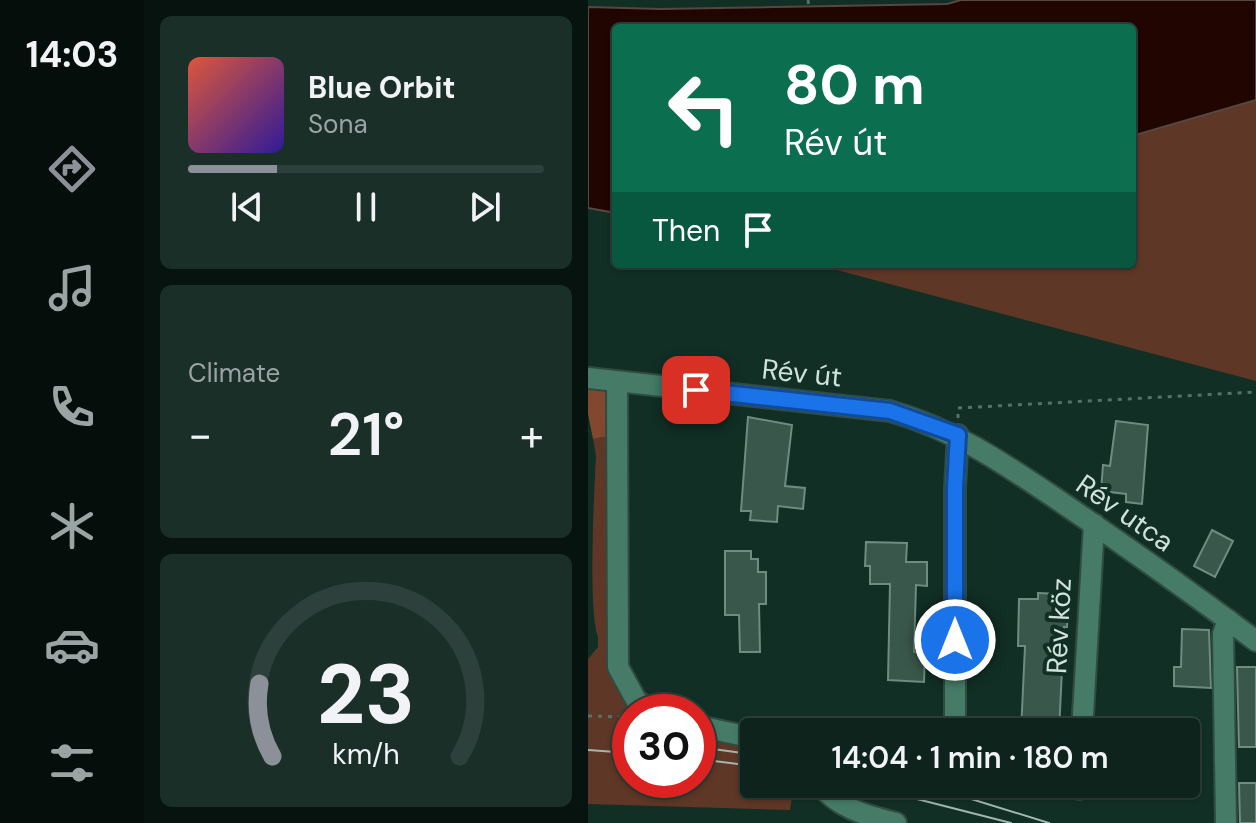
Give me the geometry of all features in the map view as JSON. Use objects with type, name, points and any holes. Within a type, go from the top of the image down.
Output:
[{"type":"street","name":"Rév út","points":[[588,378],[890,411],[958,435]]},
{"type":"street","points":[[617,382],[618,667],[633,694]]},
{"type":"street","points":[[955,718],[955,488],[958,435]]},
{"type":"street","name":"Rév utca","points":[[958,435],[1094,524],[1256,641]]},
{"type":"street","name":"Rév köz","points":[[1083,718],[1094,524]]},
{"type":"street","points":[[1226,823],[1223,634],[1228,620]]},
{"type":"street","points":[[716,730],[740,735]]},
{"type":"street","points":[[832,798],[847,807],[896,823]]},
{"type":"path","points":[[808,0],[809,8]]},
{"type":"path","points":[[958,435],[958,408],[1256,392]]},
{"type":"path","points":[[588,716],[612,717]]},
{"type":"shaded area","points":[[961,0],[1256,0],[1256,381],[829,268],[1136,268],[1136,24],[612,24],[612,212],[588,208],[588,7],[660,9],[947,4]]},
{"type":"shaded area","points":[[961,0],[1256,0],[1256,100],[1136,135],[1136,24],[612,24],[612,212],[588,208],[588,7],[660,9],[947,4]]},
{"type":"shaded area","points":[[588,385],[612,390],[609,436],[593,439],[588,414]]},
{"type":"shaded area","points":[[609,436],[625,679],[649,694],[612,694],[612,798],[716,798],[716,721],[740,724],[740,798],[792,798],[790,810],[588,804],[588,659],[598,647],[592,578],[596,456],[593,439]]},
{"type":"building","points":[[748,417],[792,425],[785,486],[805,488],[803,509],[778,506],[777,522],[750,520],[751,511],[741,511]]},
{"type":"building","points":[[1116,421],[1148,425],[1142,504],[1126,502],[1126,494],[1101,491],[1103,465],[1110,466]]},
{"type":"building","points":[[1212,530],[1233,541],[1215,577],[1194,566]]},
{"type":"building","points":[[866,542],[907,543],[906,562],[927,562],[927,586],[916,585],[914,652],[925,653],[924,682],[888,680],[890,584],[870,584],[870,566],[865,566]]},
{"type":"building","points":[[725,551],[751,551],[751,559],[758,559],[758,572],[766,572],[766,604],[759,604],[760,652],[740,652],[739,615],[725,615]]},
{"type":"building","points":[[1038,593],[1060,594],[1060,603],[1068,605],[1060,718],[1022,718],[1025,646],[1018,646],[1019,599],[1038,599]]},
{"type":"building","points":[[1182,629],[1209,630],[1211,688],[1174,686],[1174,667],[1181,667]]},
{"type":"building","points":[[1237,667],[1256,667],[1256,747],[1239,747]]},
{"type":"building","points":[[1239,783],[1256,783],[1256,823],[1240,823]]},
{"type":"tram line","points":[[716,749],[740,753]]},
{"type":"tram line","points":[[588,750],[612,752]]},
{"type":"tram line","points":[[716,761],[740,764]]},
{"type":"tram line","points":[[913,798],[1011,823]]},
{"type":"tram line","points":[[968,798],[1049,823]]},
{"type":"route","points":[[696,390],[890,411],[958,435],[955,640]]}]
